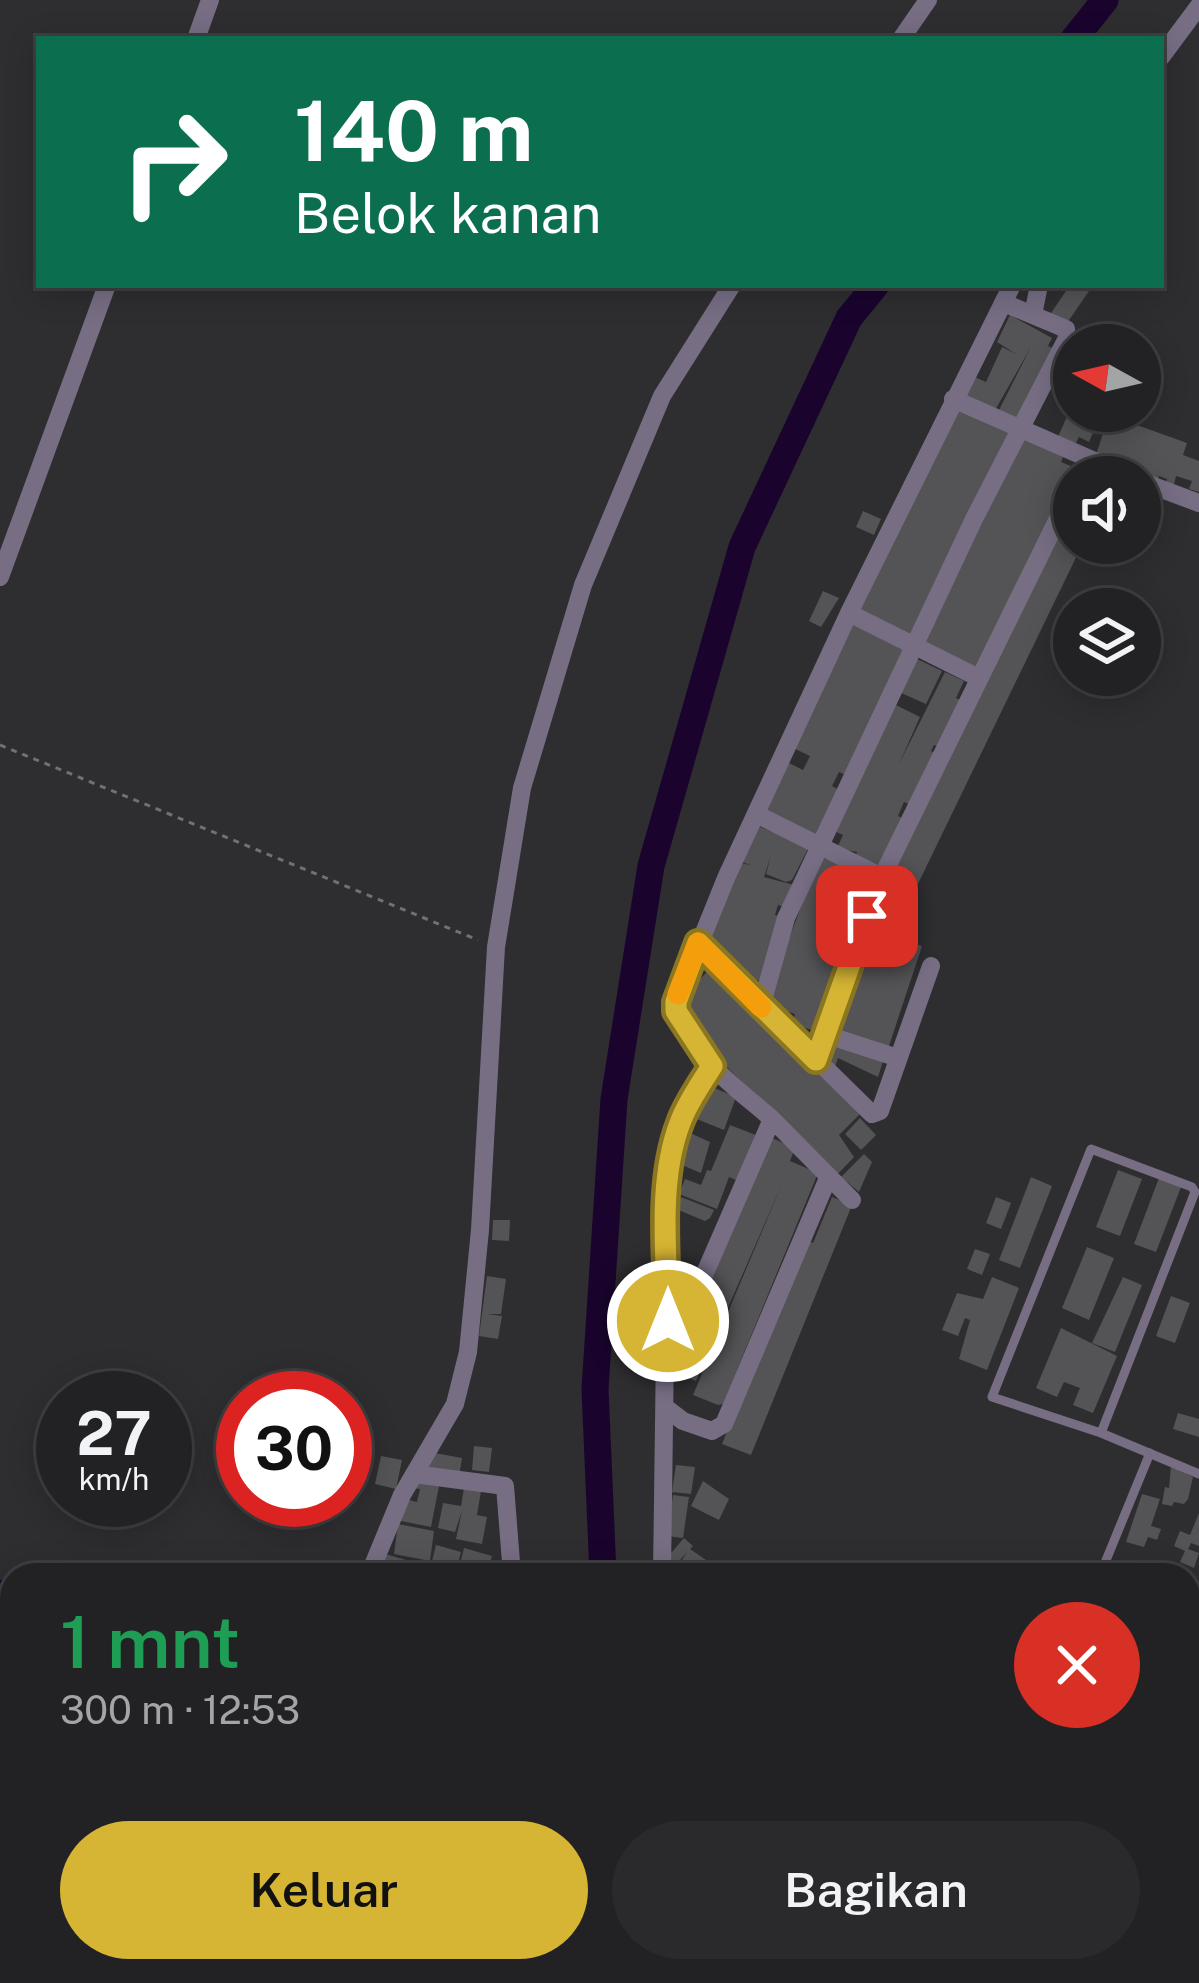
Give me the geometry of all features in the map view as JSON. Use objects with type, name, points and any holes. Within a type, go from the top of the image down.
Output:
[{"type":"street","points":[[197,36],[210,0]]},
{"type":"street","points":[[903,36],[928,0]]},
{"type":"street","points":[[1164,53],[1199,6]]},
{"type":"street","points":[[0,578],[105,288]]},
{"type":"street","points":[[374,1563],[414,1474],[455,1404],[468,1352],[480,1231],[496,947],[522,788],[584,585],[662,396],[731,288]]},
{"type":"street","points":[[1033,315],[1038,288]]},
{"type":"street","points":[[761,1007],[786,918],[1068,333],[1033,315],[1008,294],[849,613],[698,943],[676,1002],[676,1011],[712,1066],[852,1200]]},
{"type":"street","points":[[952,399],[1023,430],[1064,456]]},
{"type":"street","points":[[1161,488],[1199,502]]},
{"type":"street","points":[[816,1060],[882,877],[1053,527]]},
{"type":"street","points":[[849,613],[977,677]]},
{"type":"street","points":[[756,814],[882,877]]},
{"type":"street","points":[[698,943],[872,1114],[880,1111],[932,966]]},
{"type":"street","points":[[824,1034],[898,1058]]},
{"type":"street","points":[[662,1563],[667,1197],[679,1124],[712,1066]]},
{"type":"street","points":[[668,1358],[772,1119]]},
{"type":"street","points":[[666,1408],[683,1421],[712,1431],[724,1424],[828,1178]]},
{"type":"street","points":[[414,1474],[505,1486],[511,1563]]},
{"type":"lane","points":[[1101,1433],[1196,1200],[1192,1186],[1091,1149],[991,1391],[996,1401],[1101,1433],[1199,1474]]},
{"type":"lane","points":[[1105,1563],[1150,1453]]},
{"type":"path","points":[[0,745],[496,947]]},
{"type":"building","points":[[1068,288],[1089,291],[1066,324],[1049,316]]},
{"type":"building","points":[[1010,315],[1052,338],[1048,346],[1053,354],[1023,426],[997,414],[1031,347],[994,412],[965,398],[975,377],[986,382],[1002,347],[1016,354],[997,342]]},
{"type":"building","points":[[953,401],[1012,430],[914,638],[854,609]]},
{"type":"building","points":[[1060,432],[1093,432],[1089,442],[1079,437],[1074,447],[1057,439]]},
{"type":"building","points":[[1103,432],[1156,432],[1187,443],[1183,455],[1199,461],[1199,492],[1189,489],[1192,481],[1176,476],[1173,488],[1165,486],[1161,456],[1096,456]]},
{"type":"building","points":[[1020,437],[1064,454],[1053,456],[1053,519],[978,668],[918,638]]},
{"type":"building","points":[[863,511],[881,519],[874,535],[856,527]]},
{"type":"building","points":[[1053,543],[1053,564],[1073,564],[1061,588],[1053,588],[1053,605],[916,888],[888,874]]},
{"type":"building","points":[[823,591],[839,598],[821,627],[809,621]]},
{"type":"building","points":[[851,622],[908,650],[846,775],[839,772],[832,786],[839,790],[816,838],[760,810],[789,763],[803,770],[810,756],[789,746]]},
{"type":"building","points":[[915,658],[942,671],[926,704],[899,692]]},
{"type":"building","points":[[945,672],[964,681],[956,698],[962,701],[939,747],[934,745],[931,751],[937,754],[911,805],[904,802],[898,816],[906,820],[882,871],[855,858],[857,852],[837,848],[843,835],[834,831],[894,704],[920,717],[899,764]]},
{"type":"building","points":[[753,824],[809,847],[792,880],[786,882],[766,874],[771,855],[764,877],[794,885],[785,907],[778,905],[775,915],[780,916],[760,981],[734,973],[706,945],[735,861],[752,866],[738,860]]},
{"type":"building","points":[[820,857],[875,878],[860,916],[832,906],[817,936],[819,947],[832,908],[860,917],[819,1032],[792,1024],[795,1014],[764,1004]]},
{"type":"building","points":[[882,887],[911,898],[882,970],[896,938],[922,946],[888,1049],[830,1030],[854,957],[876,963],[855,955]]},
{"type":"building","points":[[710,969],[862,1112],[839,1135],[854,1157],[836,1176],[679,1019],[677,1002]]},
{"type":"building","points":[[828,1041],[884,1058],[878,1077],[838,1058],[835,1067],[822,1057]]},
{"type":"building","points":[[707,1085],[736,1097],[724,1130],[694,1118]]},
{"type":"building","points":[[860,1118],[876,1135],[861,1150],[845,1134]]},
{"type":"building","points":[[730,1125],[756,1135],[738,1181],[729,1177],[717,1209],[679,1194],[685,1179],[701,1185]]},
{"type":"building","points":[[690,1133],[710,1142],[701,1173],[682,1165]]},
{"type":"building","points":[[772,1138],[795,1148],[790,1161],[818,1173],[723,1404],[718,1405],[693,1395],[782,1184],[696,1381],[672,1371]]},
{"type":"building","points":[[864,1154],[872,1162],[859,1192],[841,1177]]},
{"type":"building","points":[[1118,1170],[1142,1179],[1120,1236],[1096,1227]]},
{"type":"building","points":[[1031,1177],[1052,1186],[1020,1268],[999,1260]]},
{"type":"building","points":[[1159,1178],[1181,1187],[1156,1252],[1134,1244]]},
{"type":"building","points":[[681,1197],[714,1210],[710,1218],[705,1221],[676,1209]]},
{"type":"building","points":[[832,1197],[852,1205],[751,1455],[722,1444],[805,1239],[813,1243]]},
{"type":"building","points":[[996,1197],[1011,1203],[1001,1229],[986,1223]]},
{"type":"building","points":[[493,1220],[510,1220],[509,1241],[492,1240]]},
{"type":"building","points":[[1087,1247],[1114,1258],[1089,1320],[1062,1308]]},
{"type":"building","points":[[975,1249],[990,1254],[982,1275],[967,1269]]},
{"type":"building","points":[[487,1276],[506,1279],[501,1314],[487,1314],[502,1316],[498,1339],[479,1336]]},
{"type":"building","points":[[992,1277],[1019,1288],[987,1370],[959,1359],[970,1320],[965,1318],[958,1336],[942,1330],[957,1293],[983,1299]]},
{"type":"building","points":[[1123,1277],[1142,1285],[1115,1352],[1092,1343]]},
{"type":"building","points":[[1171,1296],[1190,1303],[1175,1343],[1156,1336]]},
{"type":"building","points":[[1061,1328],[1117,1356],[1093,1413],[1073,1405],[1080,1388],[1064,1382],[1057,1397],[1036,1388]]},
{"type":"building","points":[[1178,1413],[1199,1419],[1199,1437],[1173,1429]]},
{"type":"building","points":[[474,1446],[492,1448],[489,1472],[472,1470]]},
{"type":"building","points":[[429,1452],[462,1458],[459,1477],[426,1471]]},
{"type":"building","points":[[381,1456],[402,1460],[396,1489],[375,1484]]},
{"type":"building","points":[[676,1465],[695,1467],[691,1494],[672,1492]]},
{"type":"building","points":[[1171,1466],[1193,1477],[1184,1504],[1162,1504]]},
{"type":"building","points":[[414,1476],[440,1481],[431,1527],[401,1521],[405,1499],[417,1502],[420,1489],[412,1488]]},
{"type":"building","points":[[703,1481],[729,1499],[719,1520],[691,1506]]},
{"type":"building","points":[[464,1488],[481,1491],[477,1515],[487,1517],[482,1544],[456,1539],[462,1511],[455,1532],[438,1528],[443,1503],[461,1506]]},
{"type":"building","points":[[1142,1494],[1160,1499],[1151,1526],[1161,1529],[1157,1540],[1148,1537],[1144,1547],[1126,1542]]},
{"type":"building","points":[[673,1495],[689,1497],[683,1538],[667,1536]]},
{"type":"building","points":[[1199,1513],[1199,1546],[1191,1543],[1188,1549],[1199,1553],[1196,1563],[1182,1563],[1185,1551],[1174,1546],[1180,1531],[1190,1535]]},
{"type":"building","points":[[398,1524],[434,1531],[430,1561],[394,1554]]},
{"type":"building","points":[[684,1538],[693,1546],[690,1549],[710,1563],[680,1563],[687,1552],[678,1563],[666,1559]]},
{"type":"building","points":[[436,1545],[461,1552],[458,1563],[432,1563]]},
{"type":"building","points":[[464,1548],[492,1556],[490,1563],[460,1563]]},
{"type":"building","points":[[385,1554],[416,1563],[382,1563]]},
{"type":"waterway","points":[[1076,36],[1105,0]]},
{"type":"waterway","points":[[602,1563],[595,1389],[614,1099],[651,866],[742,547],[849,318],[874,288]]},
{"type":"slow traffic","points":[[678,994],[698,943],[761,1007]]},
{"type":"route","points":[[668,1321],[667,1197],[674,1144],[679,1124],[712,1066],[676,1011],[698,943],[816,1060],[867,916]]}]
